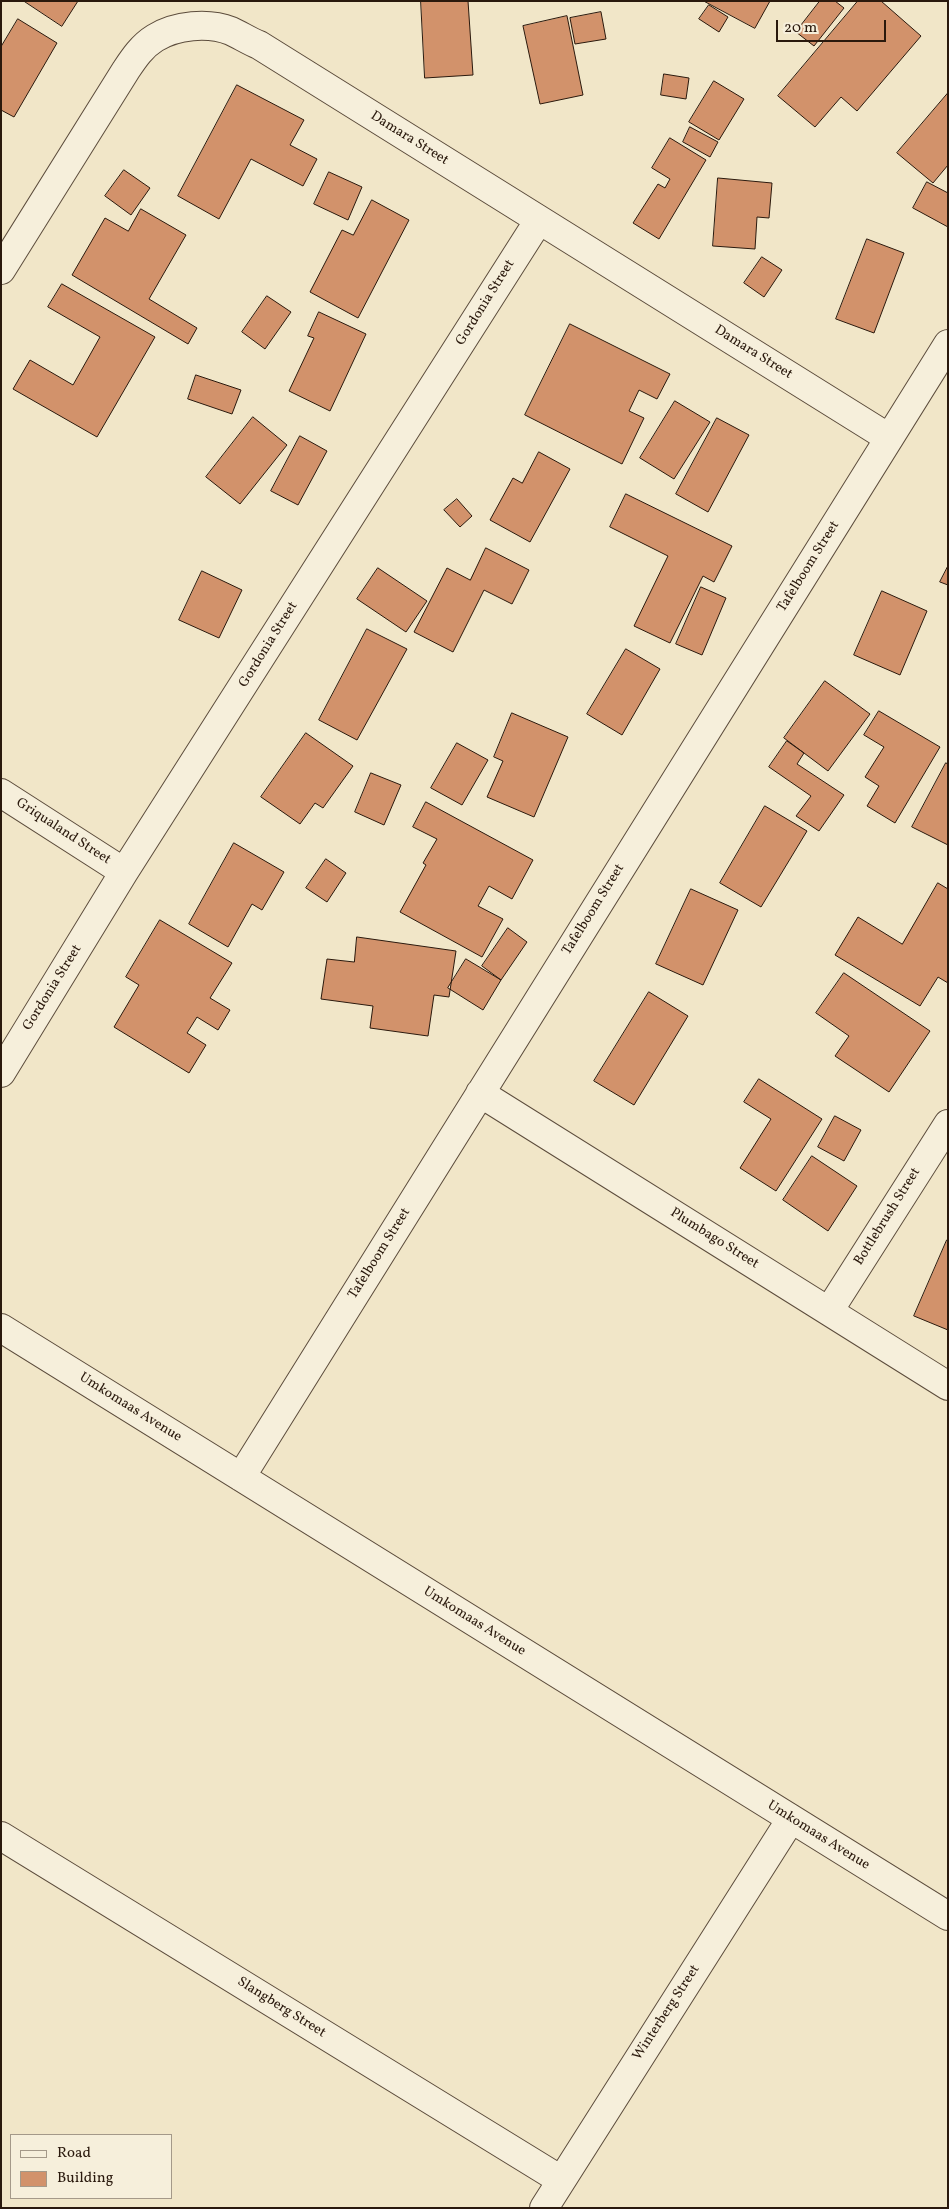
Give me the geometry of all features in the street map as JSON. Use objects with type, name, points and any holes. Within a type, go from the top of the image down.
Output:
[{"type":"street","name":"Damara Street","points":[[1,270],[140,50],[155,38],[186,26],[213,27],[230,31],[258,45],[889,438]]},
{"type":"street","name":"Gordonia Street","points":[[1,1073],[124,872],[539,220]]},
{"type":"street","name":"Tafelboom Street","points":[[242,1477],[948,344]]},
{"type":"street","name":"Griqualand Street","points":[[1,793],[124,872]]},
{"type":"street","name":"Plumbago Street","points":[[480,1094],[948,1386]]},
{"type":"street","name":"Bottlebrush Street","points":[[829,1311],[948,1124]]},
{"type":"street","name":"Umkomaas Avenue","points":[[1,1328],[948,1916]]},
{"type":"street","name":"Winterberg Street","points":[[544,2208],[791,1819]]},
{"type":"street","name":"Slangberg Street","points":[[1,1836],[561,2180]]},
{"type":"building","points":[[24,1],[78,1],[62,26]]},
{"type":"building","points":[[421,1],[468,1],[473,75],[425,78]]},
{"type":"building","points":[[704,1],[770,1],[755,28]]},
{"type":"building","points":[[820,1],[835,1],[844,8],[814,46],[796,32]]},
{"type":"building","points":[[858,1],[881,1],[921,36],[857,111],[841,97],[815,127],[778,96]]},
{"type":"building","points":[[709,5],[728,17],[719,32],[699,19]]},
{"type":"building","points":[[601,12],[606,39],[575,44],[570,18]]},
{"type":"building","points":[[567,16],[583,95],[540,104],[523,26]]},
{"type":"building","points":[[18,19],[57,43],[14,117],[1,110],[1,47]]},
{"type":"building","points":[[664,74],[689,78],[686,99],[661,95]]},
{"type":"building","points":[[714,81],[744,99],[719,140],[689,122]]},
{"type":"building","points":[[237,85],[304,120],[290,145],[317,159],[303,186],[251,159],[219,219],[178,196]]},
{"type":"building","points":[[948,93],[948,165],[933,183],[897,153]]},
{"type":"building","points":[[690,127],[718,142],[710,157],[683,142]]},
{"type":"building","points":[[670,138],[706,160],[659,239],[633,223],[658,184],[665,188],[670,179],[652,168]]},
{"type":"building","points":[[124,170],[150,188],[131,215],[105,196]]},
{"type":"building","points":[[329,172],[362,187],[348,220],[314,204]]},
{"type":"building","points":[[718,178],[772,183],[769,218],[757,217],[755,249],[713,246]]},
{"type":"building","points":[[927,182],[948,193],[948,227],[913,208]]},
{"type":"building","points":[[372,200],[409,220],[358,318],[310,292],[342,230],[353,235]]},
{"type":"building","points":[[141,209],[186,235],[149,299],[197,328],[188,344],[72,275],[105,218],[128,231]]},
{"type":"building","points":[[867,239],[904,253],[874,333],[836,319]]},
{"type":"building","points":[[762,257],[782,270],[764,297],[744,283]]},
{"type":"building","points":[[62,284],[155,337],[97,437],[13,389],[30,360],[73,385],[100,337],[48,307]]},
{"type":"building","points":[[267,296],[291,312],[265,349],[242,332]]},
{"type":"building","points":[[319,312],[366,334],[330,411],[289,391],[314,338],[308,336]]},
{"type":"building","points":[[570,324],[670,374],[657,399],[639,390],[629,411],[644,418],[622,464],[525,415]]},
{"type":"building","points":[[196,375],[241,390],[232,414],[188,399]]},
{"type":"building","points":[[675,401],[710,422],[674,479],[640,458]]},
{"type":"building","points":[[253,417],[287,445],[240,504],[206,477]]},
{"type":"building","points":[[717,418],[749,435],[708,512],[676,494]]},
{"type":"building","points":[[300,436],[327,451],[298,505],[271,491]]},
{"type":"building","points":[[539,452],[570,469],[530,542],[490,520],[513,478],[522,483]]},
{"type":"building","points":[[626,494],[732,546],[714,582],[703,576],[670,643],[634,626],[668,556],[610,527]]},
{"type":"building","points":[[457,499],[472,516],[460,527],[444,510]]},
{"type":"building","points":[[486,548],[529,570],[512,604],[484,590],[453,652],[414,632],[447,568],[470,580]]},
{"type":"building","points":[[948,566],[948,585],[940,582]]},
{"type":"building","points":[[378,568],[427,601],[406,632],[357,599]]},
{"type":"building","points":[[202,571],[242,590],[219,638],[179,620]]},
{"type":"building","points":[[701,587],[726,598],[702,655],[676,644]]},
{"type":"building","points":[[882,591],[927,611],[900,675],[854,655]]},
{"type":"building","points":[[367,629],[407,649],[357,740],[319,720]]},
{"type":"building","points":[[626,649],[660,669],[622,735],[587,714]]},
{"type":"building","points":[[825,681],[870,714],[828,771],[784,738]]},
{"type":"building","points":[[879,711],[940,747],[895,823],[867,806],[879,786],[865,777],[884,747],[864,735]]},
{"type":"building","points":[[512,713],[568,737],[534,817],[487,797],[503,761],[494,757]]},
{"type":"building","points":[[306,733],[353,766],[323,808],[315,803],[300,824],[261,797]]},
{"type":"building","points":[[787,741],[804,753],[797,764],[844,795],[819,831],[796,816],[811,796],[769,767]]},
{"type":"building","points":[[457,743],[488,760],[462,805],[431,788]]},
{"type":"building","points":[[946,763],[948,764],[948,845],[912,827]]},
{"type":"building","points":[[371,773],[401,785],[384,825],[355,812]]},
{"type":"building","points":[[426,802],[533,860],[512,899],[489,886],[478,906],[503,919],[482,957],[400,912],[426,865],[423,863],[437,839],[413,827]]},
{"type":"building","points":[[765,806],[807,831],[761,907],[720,883]]},
{"type":"building","points":[[234,843],[284,872],[262,910],[252,904],[228,947],[189,924]]},
{"type":"building","points":[[326,859],[346,873],[327,902],[306,888]]},
{"type":"building","points":[[938,883],[948,889],[948,983],[938,977],[920,1006],[835,955],[858,917],[902,944]]},
{"type":"building","points":[[691,889],[738,910],[703,985],[656,964]]},
{"type":"building","points":[[160,920],[232,963],[210,998],[230,1010],[218,1030],[197,1017],[187,1033],[206,1045],[189,1073],[114,1027],[139,985],[126,977]]},
{"type":"building","points":[[508,928],[527,942],[501,980],[482,966]]},
{"type":"building","points":[[357,937],[456,951],[449,997],[434,995],[428,1036],[370,1028],[373,1006],[321,999],[327,959],[354,962]]},
{"type":"building","points":[[466,959],[501,980],[483,1010],[448,988]]},
{"type":"building","points":[[844,973],[930,1031],[889,1092],[835,1056],[849,1036],[816,1013]]},
{"type":"building","points":[[649,992],[688,1016],[634,1105],[594,1081]]},
{"type":"building","points":[[759,1079],[822,1119],[776,1191],[740,1168],[771,1119],[744,1102]]},
{"type":"building","points":[[835,1116],[861,1130],[844,1161],[818,1147]]},
{"type":"building","points":[[812,1156],[857,1186],[828,1231],[783,1200]]},
{"type":"building","points":[[948,1240],[948,1330],[914,1316]]}]
